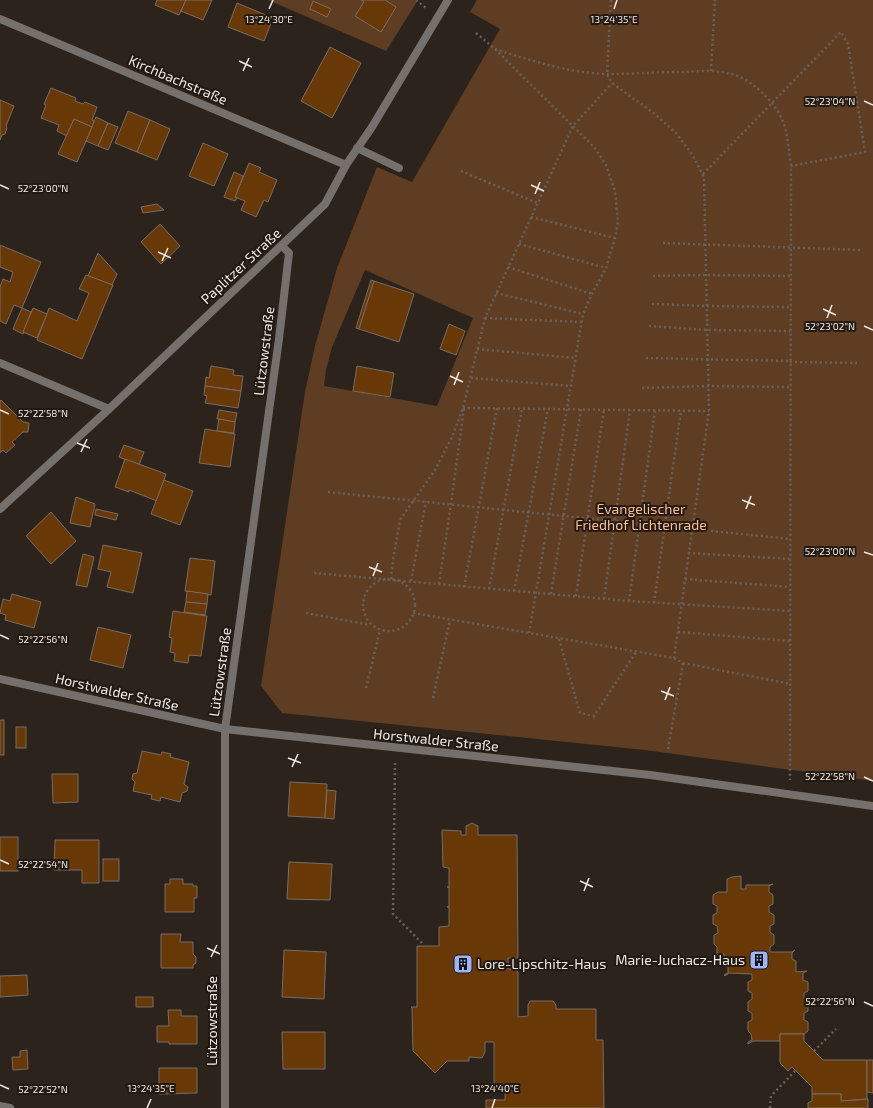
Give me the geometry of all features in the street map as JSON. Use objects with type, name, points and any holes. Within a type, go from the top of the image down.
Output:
[{"type":"street","name":"Paplitzer Straße","points":[[0,509],[109,409],[325,204],[346,165],[372,126],[448,0]]},
{"type":"street","name":"Kirchbachstraße","points":[[0,19],[346,165]]},
{"type":"street","points":[[357,148],[399,168]]},
{"type":"street","name":"Lützowstraße","points":[[225,1108],[225,729],[279,339],[289,253],[282,246]]},
{"type":"street","points":[[0,363],[109,409]]},
{"type":"street","name":"Horstwalder Straße","points":[[0,679],[225,729],[650,775],[873,806]]},
{"type":"street","points":[[0,1106],[10,1108]]},
{"type":"path","points":[[611,0],[607,74],[612,83],[655,114],[677,134],[693,156],[704,177],[709,410],[674,658]]},
{"type":"path","points":[[711,71],[715,0]]},
{"type":"path","points":[[703,174],[841,32],[848,44],[865,152],[791,166]]},
{"type":"path","points":[[476,33],[495,49],[594,148],[606,165],[616,191],[618,222],[615,238],[606,268],[583,314],[529,634]]},
{"type":"path","points":[[495,49],[554,67],[607,74],[711,71],[728,73],[743,78],[757,88],[772,104],[783,122],[788,140],[791,166],[790,795]]},
{"type":"path","points":[[438,584],[452,504],[464,408],[484,318],[573,126],[612,83]]},
{"type":"path","points":[[461,171],[537,203]]},
{"type":"path","points":[[531,217],[615,238]]},
{"type":"path","points":[[519,244],[606,268]]},
{"type":"path","points":[[663,244],[861,250]]},
{"type":"path","points":[[508,267],[592,294]]},
{"type":"path","points":[[653,276],[706,274],[790,276]]},
{"type":"path","points":[[496,293],[583,314]]},
{"type":"path","points":[[652,304],[790,307]]},
{"type":"path","points":[[484,318],[582,322]]},
{"type":"path","points":[[649,326],[707,330],[790,331]]},
{"type":"path","points":[[477,349],[576,358]]},
{"type":"path","points":[[646,358],[858,363]]},
{"type":"path","points":[[471,378],[571,386]]},
{"type":"path","points":[[642,388],[708,386],[790,387]]},
{"type":"path","points":[[464,408],[709,410]]},
{"type":"path","points":[[391,580],[400,520],[435,470],[452,437],[464,408]]},
{"type":"path","points":[[464,586],[497,408]]},
{"type":"path","points":[[489,588],[522,408]]},
{"type":"path","points":[[514,591],[548,408]]},
{"type":"path","points":[[551,594],[581,409]]},
{"type":"path","points":[[576,596],[604,409]]},
{"type":"path","points":[[604,599],[630,410]]},
{"type":"path","points":[[629,601],[654,410]]},
{"type":"path","points":[[654,603],[681,410]]},
{"type":"path","points":[[328,492],[790,539]]},
{"type":"path","points":[[411,581],[426,502]]},
{"type":"path","points":[[688,554],[790,559]]},
{"type":"path","points":[[314,573],[654,603],[790,611]]},
{"type":"path","points":[[306,614],[371,625],[387,632],[400,629],[411,620],[415,607],[412,594],[403,584],[397,580],[384,579],[377,581],[367,590],[364,596],[363,610],[365,617],[371,625]]},
{"type":"path","points":[[685,579],[790,587]]},
{"type":"path","points":[[413,613],[674,658],[683,662],[791,684]]},
{"type":"path","points":[[433,698],[450,620]]},
{"type":"path","points":[[366,688],[380,630]]},
{"type":"path","points":[[678,632],[790,641]]},
{"type":"path","points":[[559,639],[580,713],[594,716],[636,652]]},
{"type":"path","points":[[668,749],[683,662]]},
{"type":"path","points":[[396,748],[393,914],[422,943]]},
{"type":"path","points":[[814,1051],[836,1029]]},
{"type":"path","points":[[770,1108],[771,1096],[795,1071]]},
{"type":"green space","points":[[268,0],[418,0],[386,51]]},
{"type":"green space","name":"Evangelischer Friedhof Lichtenrade","points":[[477,0],[873,0],[873,781],[645,750],[282,713],[261,686],[305,392],[315,346],[337,268],[377,167],[412,182],[500,29],[470,12]],"holes":[[[365,270],[473,318],[437,406],[324,386],[326,370],[332,347]]]},
{"type":"building","points":[[157,0],[186,0],[179,15],[155,5]]},
{"type":"building","points":[[186,0],[212,0],[203,20],[181,11]]},
{"type":"building","points":[[361,0],[385,0],[396,7],[381,32],[355,16],[364,2]]},
{"type":"building","points":[[313,1],[331,9],[327,17],[310,9]]},
{"type":"building","points":[[237,3],[273,18],[264,41],[228,27]]},
{"type":"building","points":[[330,47],[361,63],[332,118],[301,101]]},
{"type":"building","points":[[51,88],[76,98],[75,101],[83,104],[85,102],[97,107],[92,120],[94,121],[92,127],[74,119],[67,136],[57,131],[59,125],[41,118],[46,105],[44,104]]},
{"type":"building","points":[[0,100],[14,106],[6,126],[7,128],[5,134],[2,135],[0,140]]},
{"type":"building","points":[[128,111],[150,120],[137,152],[115,143]]},
{"type":"building","points":[[96,117],[108,123],[98,146],[86,141]]},
{"type":"building","points":[[74,119],[92,127],[77,162],[58,154]]},
{"type":"building","points":[[150,120],[170,129],[157,160],[137,152]]},
{"type":"building","points":[[108,123],[118,127],[108,150],[98,146]]},
{"type":"building","points":[[203,143],[228,154],[214,186],[189,176]]},
{"type":"building","points":[[249,163],[261,168],[259,172],[277,180],[268,202],[264,200],[256,217],[241,210],[245,201],[235,197]]},
{"type":"building","points":[[234,172],[243,176],[235,197],[237,198],[235,201],[224,197]]},
{"type":"building","points":[[157,204],[164,210],[143,213],[141,207]]},
{"type":"building","points":[[160,224],[180,246],[161,264],[141,242]]},
{"type":"building","points":[[0,245],[41,262],[22,308],[14,305],[6,324],[0,321],[0,287],[3,279],[10,282],[13,272],[0,267]]},
{"type":"building","points":[[98,253],[117,274],[112,285],[88,276]]},
{"type":"building","points":[[86,275],[113,285],[82,359],[37,340],[49,308],[77,321],[89,293],[79,289]]},
{"type":"building","points":[[371,280],[374,281],[359,329],[356,328]]},
{"type":"building","points":[[374,281],[414,294],[399,342],[359,329]]},
{"type":"building","points":[[22,308],[31,312],[23,334],[13,329]]},
{"type":"building","points":[[33,308],[47,314],[37,338],[23,332]]},
{"type":"building","points":[[449,324],[465,331],[456,355],[440,349]]},
{"type":"building","points":[[211,366],[234,370],[233,375],[243,376],[241,391],[205,386],[206,377],[209,378]]},
{"type":"building","points":[[357,366],[394,373],[390,397],[353,391]]},
{"type":"building","points":[[205,386],[241,391],[238,408],[205,403],[207,396],[204,395]]},
{"type":"building","points":[[1,400],[23,422],[29,423],[28,432],[23,432],[12,442],[15,445],[6,453],[3,450],[0,453]]},
{"type":"building","points":[[219,410],[237,413],[235,422],[217,419]]},
{"type":"building","points":[[219,419],[235,422],[234,433],[217,431]]},
{"type":"building","points":[[205,429],[235,434],[230,467],[199,463]]},
{"type":"building","points":[[124,445],[144,452],[139,465],[119,457]]},
{"type":"building","points":[[125,459],[166,474],[157,501],[129,490],[129,492],[115,487]]},
{"type":"building","points":[[164,480],[193,491],[180,525],[151,514]]},
{"type":"building","points":[[76,497],[95,504],[90,527],[70,523]]},
{"type":"building","points":[[96,509],[118,514],[116,520],[95,515]]},
{"type":"building","points":[[51,512],[76,541],[51,564],[26,536]]},
{"type":"building","points":[[103,545],[142,553],[133,593],[107,587],[111,572],[98,569]]},
{"type":"building","points":[[83,554],[94,557],[87,587],[76,585]]},
{"type":"building","points":[[190,558],[215,561],[211,595],[185,591]]},
{"type":"building","points":[[187,591],[208,594],[207,604],[186,602]]},
{"type":"building","points":[[12,594],[41,602],[34,628],[5,620],[6,615],[0,613],[3,599],[10,601]]},
{"type":"building","points":[[186,602],[207,604],[205,615],[184,612]]},
{"type":"building","points":[[173,611],[207,616],[201,656],[189,655],[188,663],[174,661],[175,653],[170,652],[172,638],[169,637]]},
{"type":"building","points":[[98,627],[131,635],[123,668],[90,660]]},
{"type":"building","points":[[0,720],[4,720],[4,755],[0,755]]},
{"type":"building","points":[[16,727],[26,727],[26,748],[16,748]]},
{"type":"building","points":[[142,751],[161,755],[162,752],[171,754],[170,757],[189,762],[184,784],[188,787],[187,791],[182,793],[180,802],[161,797],[160,801],[151,799],[152,795],[133,791],[135,782],[132,779],[133,774],[137,773]]},
{"type":"building","points":[[52,774],[78,774],[78,802],[53,803]]},
{"type":"building","points":[[290,782],[327,784],[325,818],[288,816]]},
{"type":"building","points":[[327,790],[336,791],[334,819],[325,818]]},
{"type":"building","name":"Lore-Lipschitz-Haus","points":[[472,823],[478,826],[478,835],[517,835],[518,958],[508,958],[508,969],[514,969],[518,972],[518,1017],[528,1016],[528,1005],[530,1001],[553,1001],[556,1005],[556,1009],[596,1009],[596,1040],[603,1040],[604,1108],[486,1108],[486,1100],[505,1100],[505,1089],[494,1087],[494,1042],[485,1042],[485,1052],[482,1058],[469,1057],[469,1061],[447,1061],[435,1073],[413,1051],[411,1007],[417,1007],[417,946],[439,946],[439,927],[449,926],[449,907],[447,907],[449,906],[449,868],[443,867],[442,830],[461,831],[461,835],[466,835],[466,826]]},
{"type":"building","points":[[0,837],[18,837],[18,871],[0,871]]},
{"type":"building","points":[[55,840],[99,840],[99,883],[82,883],[82,870],[54,870]]},
{"type":"building","points":[[103,859],[119,859],[119,881],[103,881]]},
{"type":"building","points":[[289,862],[332,864],[330,900],[287,899]]},
{"type":"building","name":"Marie-Juchacz-Haus","points":[[741,876],[741,889],[746,889],[746,885],[773,884],[769,886],[769,892],[773,895],[773,904],[769,906],[769,912],[774,915],[774,924],[770,926],[770,932],[774,935],[774,944],[770,947],[770,952],[792,952],[795,950],[792,953],[792,959],[796,961],[796,972],[807,971],[803,973],[803,980],[808,982],[808,991],[804,993],[804,999],[808,1002],[808,1011],[804,1013],[804,1020],[808,1022],[808,1031],[804,1034],[780,1034],[780,1041],[753,1041],[748,1044],[748,1042],[752,1040],[751,1034],[748,1031],[748,1022],[752,1020],[752,1013],[748,1011],[748,1002],[752,999],[752,993],[748,991],[748,982],[752,980],[752,974],[729,973],[725,976],[724,975],[728,973],[728,967],[724,964],[724,954],[713,955],[717,953],[717,947],[714,944],[714,935],[718,933],[717,926],[713,924],[713,915],[717,913],[717,906],[713,904],[713,895],[718,892],[727,892],[727,879]]},
{"type":"building","points":[[170,879],[183,879],[183,884],[193,884],[193,886],[197,886],[197,898],[194,898],[194,912],[165,912],[165,884],[170,884]]},
{"type":"building","points":[[161,934],[181,934],[180,942],[193,942],[193,954],[196,957],[196,963],[193,965],[193,968],[161,968]]},
{"type":"building","points":[[284,950],[326,952],[324,999],[282,997]]},
{"type":"building","points":[[27,975],[28,995],[0,997],[0,976]]},
{"type":"building","points":[[136,997],[153,997],[153,1007],[136,1007]]},
{"type":"building","points":[[168,1010],[181,1010],[181,1016],[197,1016],[197,1044],[169,1044],[169,1042],[157,1042],[157,1026],[169,1026]]},
{"type":"building","points":[[282,1032],[325,1032],[325,1069],[283,1069]]},
{"type":"building","points":[[780,1034],[804,1034],[804,1041],[823,1060],[867,1060],[868,1099],[841,1101],[841,1094],[812,1094],[812,1087],[792,1067],[788,1071],[780,1063]]},
{"type":"building","points":[[27,1050],[28,1069],[13,1070],[12,1057],[20,1057],[20,1051]]},
{"type":"building","points":[[867,1060],[873,1060],[873,1093],[867,1092]]},
{"type":"building","points":[[159,1068],[197,1068],[197,1093],[159,1094]]},
{"type":"building","points":[[812,1094],[841,1094],[841,1101],[868,1099],[868,1108],[808,1108],[808,1103],[812,1101]]},
{"type":"place","name":"Marie-Juchacz-Haus","points":[[759,960]]},
{"type":"place","name":"Lore-Lipschitz-Haus","points":[[463,964]]}]
